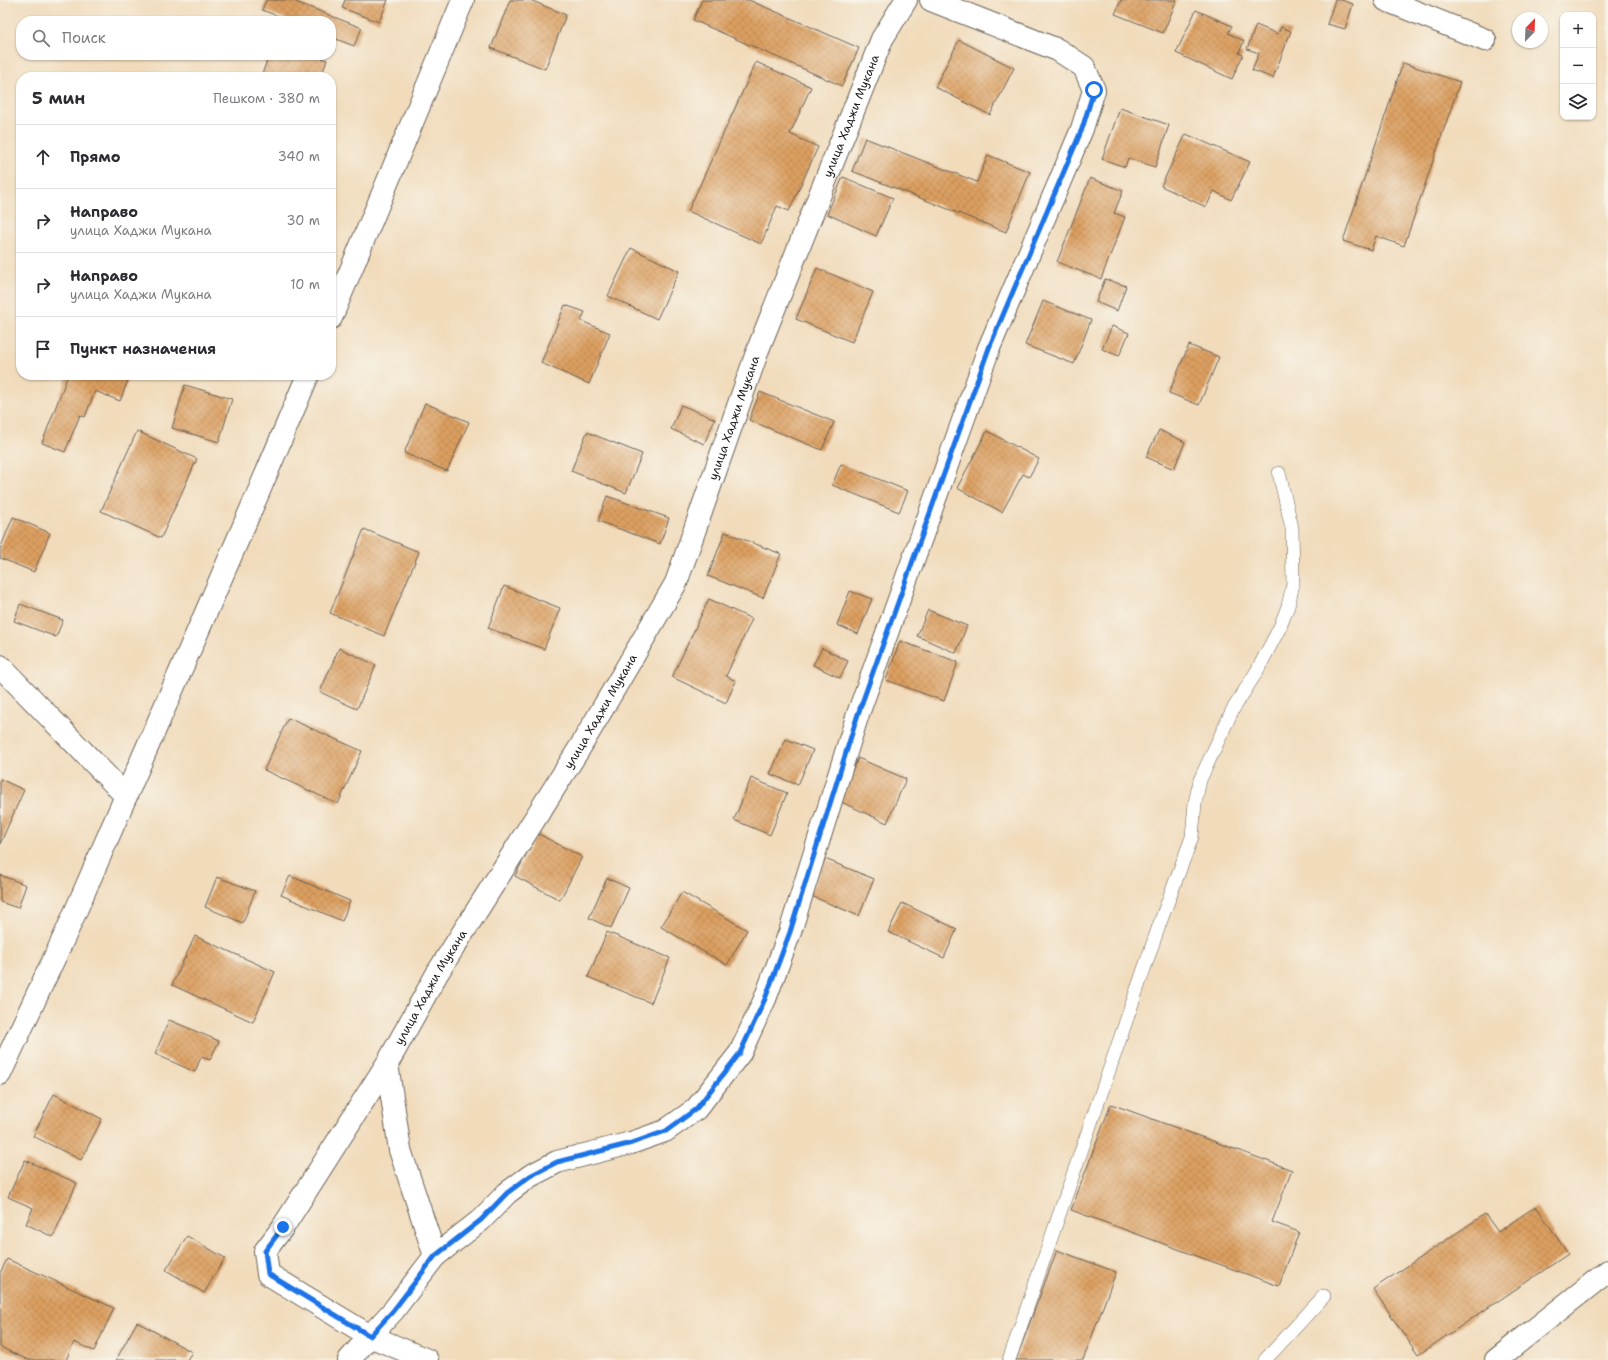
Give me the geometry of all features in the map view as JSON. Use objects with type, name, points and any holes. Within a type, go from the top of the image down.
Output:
[{"type":"street","points":[[336,306],[463,0]]},
{"type":"street","name":"улица Хаджи Мукана","points":[[370,1336],[268,1274],[265,1251],[283,1227],[387,1064],[438,972],[579,749],[676,583],[759,347],[882,39],[906,0]]},
{"type":"street","points":[[349,1360],[398,1306],[435,1256],[481,1220],[507,1193],[530,1176],[557,1162],[632,1143],[666,1131],[696,1109],[740,1053],[765,999],[790,932],[858,714],[989,348],[1082,129],[1094,90],[1084,67],[1058,50],[931,0]]},
{"type":"street","points":[[1386,0],[1485,40]]},
{"type":"street","points":[[0,1074],[67,932],[256,499],[306,380]]},
{"type":"street","points":[[0,666],[126,796]]},
{"type":"street","points":[[387,1064],[400,1150],[435,1256]]},
{"type":"street","points":[[1496,1360],[1608,1271]]},
{"type":"street","points":[[370,1336],[427,1360]]},
{"type":"lane","points":[[1009,1360],[1161,920],[1192,837],[1195,803],[1200,780],[1232,711],[1257,671],[1280,628],[1288,606],[1293,584],[1292,528],[1279,473]]},
{"type":"lane","points":[[1265,1360],[1324,1296]]},
{"type":"building","points":[[266,0],[291,0],[332,16],[278,16],[262,10]]},
{"type":"building","points":[[345,0],[388,0],[379,22],[342,8]]},
{"type":"building","points":[[510,0],[530,0],[566,15],[545,69],[491,48]]},
{"type":"building","points":[[702,0],[749,0],[859,48],[842,86],[693,20]]},
{"type":"building","points":[[1121,0],[1177,0],[1163,33],[1115,14]]},
{"type":"building","points":[[1335,0],[1341,0],[1353,4],[1345,29],[1327,24]]},
{"type":"building","points":[[1196,10],[1232,26],[1228,33],[1244,41],[1239,53],[1243,55],[1232,79],[1176,53]]},
{"type":"building","points":[[336,18],[362,28],[354,46],[336,39]]},
{"type":"building","points":[[1256,25],[1278,34],[1281,27],[1291,31],[1273,78],[1252,70],[1259,53],[1247,49]]},
{"type":"building","points":[[959,40],[1014,68],[990,115],[935,87]]},
{"type":"building","points":[[267,60],[327,60],[323,72],[263,72]]},
{"type":"building","points":[[756,62],[811,87],[790,134],[818,147],[789,211],[777,206],[761,244],[688,211]]},
{"type":"building","points":[[1403,63],[1460,82],[1404,246],[1376,236],[1371,250],[1343,241]]},
{"type":"building","points":[[1120,108],[1169,125],[1155,167],[1128,158],[1125,167],[1102,159]]},
{"type":"building","points":[[1186,134],[1250,162],[1231,200],[1214,191],[1206,207],[1161,186]]},
{"type":"building","points":[[865,138],[977,182],[988,155],[1030,172],[1006,232],[852,171]]},
{"type":"building","points":[[843,177],[893,198],[876,236],[827,214]]},
{"type":"building","points":[[1090,178],[1123,191],[1114,213],[1125,217],[1101,279],[1057,262]]},
{"type":"building","points":[[631,248],[679,271],[657,319],[608,296]]},
{"type":"building","points":[[817,268],[873,292],[852,342],[796,319]]},
{"type":"building","points":[[1105,279],[1126,286],[1117,311],[1096,302]]},
{"type":"building","points":[[1043,301],[1091,320],[1074,364],[1025,345]]},
{"type":"building","points":[[565,305],[585,312],[581,321],[610,333],[589,384],[541,363]]},
{"type":"building","points":[[1112,326],[1129,333],[1119,356],[1102,349]]},
{"type":"building","points":[[1189,345],[1219,357],[1199,405],[1169,393]]},
{"type":"building","points":[[66,380],[128,380],[120,401],[95,391],[85,417],[80,415],[65,452],[42,443]]},
{"type":"building","points":[[185,385],[232,399],[219,442],[172,428]]},
{"type":"building","points":[[760,392],[834,422],[822,450],[749,420]]},
{"type":"building","points":[[425,403],[469,422],[447,471],[404,453]]},
{"type":"building","points":[[681,405],[715,419],[704,444],[671,429]]},
{"type":"building","points":[[1159,430],[1185,442],[1174,469],[1146,457]]},
{"type":"building","points":[[137,431],[197,459],[161,538],[101,511]]},
{"type":"building","points":[[987,431],[1039,459],[1029,477],[1023,474],[1002,512],[957,488]]},
{"type":"building","points":[[587,432],[642,454],[626,493],[571,471]]},
{"type":"building","points":[[841,464],[908,491],[899,512],[832,485]]},
{"type":"building","points":[[607,496],[669,518],[660,544],[598,521]]},
{"type":"building","points":[[13,517],[50,533],[34,572],[0,558],[0,549]]},
{"type":"building","points":[[364,529],[419,552],[384,636],[330,613]]},
{"type":"building","points":[[725,532],[781,554],[763,598],[708,576]]},
{"type":"building","points":[[504,586],[560,608],[544,649],[488,628]]},
{"type":"building","points":[[850,591],[872,599],[858,634],[837,625]]},
{"type":"building","points":[[709,599],[752,619],[726,676],[736,681],[726,703],[672,677]]},
{"type":"building","points":[[20,604],[63,620],[56,637],[14,621]]},
{"type":"building","points":[[928,610],[967,626],[956,653],[917,636]]},
{"type":"building","points":[[900,641],[958,662],[944,701],[886,680]]},
{"type":"building","points":[[339,648],[376,665],[357,709],[320,692]]},
{"type":"building","points":[[822,648],[848,661],[840,678],[813,665]]},
{"type":"building","points":[[288,718],[362,751],[338,804],[264,770]]},
{"type":"building","points":[[786,739],[813,750],[798,785],[770,774]]},
{"type":"building","points":[[858,758],[906,779],[887,823],[839,801]]},
{"type":"building","points":[[751,778],[787,793],[770,835],[734,820]]},
{"type":"building","points":[[0,779],[24,790],[0,844]]},
{"type":"building","points":[[537,833],[582,857],[560,900],[515,876]]},
{"type":"building","points":[[825,859],[874,879],[859,916],[809,895]]},
{"type":"building","points":[[0,875],[26,885],[18,908],[0,902]]},
{"type":"building","points":[[290,876],[350,901],[342,921],[281,895]]},
{"type":"building","points":[[217,877],[255,891],[243,923],[205,907]]},
{"type":"building","points":[[607,878],[629,888],[611,928],[589,918]]},
{"type":"building","points":[[682,892],[747,930],[727,965],[661,927]]},
{"type":"building","points":[[902,903],[957,929],[944,958],[888,932]]},
{"type":"building","points":[[607,932],[670,958],[651,1003],[588,977]]},
{"type":"building","points":[[195,936],[275,972],[253,1022],[172,985]]},
{"type":"building","points":[[169,1020],[219,1041],[210,1060],[201,1057],[195,1072],[155,1054]]},
{"type":"building","points":[[54,1094],[102,1119],[81,1160],[33,1136]]},
{"type":"building","points":[[1111,1104],[1292,1170],[1272,1222],[1299,1232],[1279,1286],[1071,1210]]},
{"type":"building","points":[[25,1160],[77,1183],[53,1237],[26,1224],[33,1208],[8,1197]]},
{"type":"building","points":[[1536,1206],[1568,1254],[1418,1355],[1373,1289],[1485,1214],[1498,1232]]},
{"type":"building","points":[[187,1236],[225,1258],[204,1293],[166,1270]]},
{"type":"building","points":[[1057,1250],[1116,1272],[1083,1360],[1016,1360]]},
{"type":"building","points":[[7,1259],[114,1308],[94,1351],[74,1342],[66,1360],[28,1360],[0,1347],[0,1273]]},
{"type":"building","points":[[137,1322],[192,1352],[187,1360],[116,1360]]},
{"type":"route","points":[[283,1227],[265,1251],[268,1274],[370,1336],[411,1289],[435,1256],[481,1220],[507,1193],[530,1176],[557,1162],[632,1143],[666,1131],[696,1109],[740,1053],[765,999],[790,932],[858,714],[989,348],[1082,129],[1094,90]]}]
